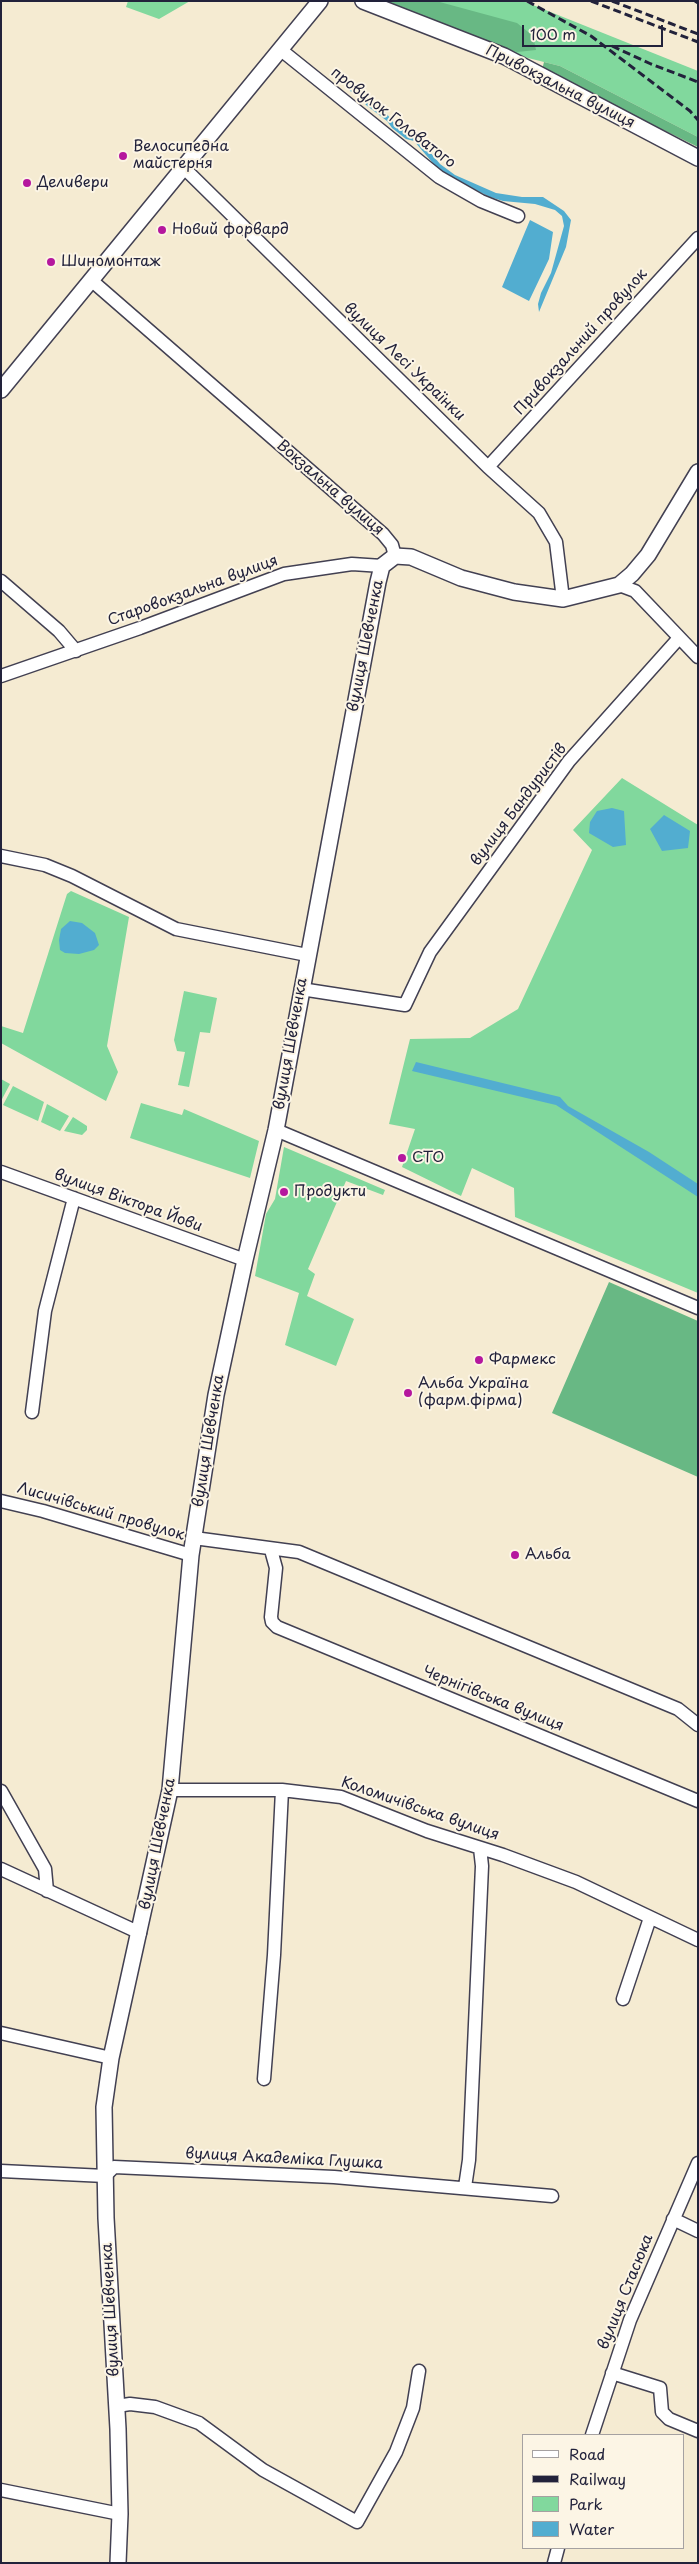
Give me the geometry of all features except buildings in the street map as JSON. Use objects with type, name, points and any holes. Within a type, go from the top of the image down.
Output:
[{"type":"main road","points":[[1,390],[320,1]]},
{"type":"main road","name":"Привокзальна вулиця","points":[[364,1],[504,56],[698,158]]},
{"type":"main road","points":[[395,556],[410,557],[470,581],[514,592],[563,599],[619,585],[632,574],[648,555],[698,472]]},
{"type":"main road","name":"вулиця Шевченка","points":[[118,2563],[120,2514],[117,2406],[105,2176],[104,2107],[111,2058],[170,1790],[191,1556],[216,1395],[244,1260],[276,1130],[301,988],[382,566],[395,556]]},
{"type":"street","name":"провулок Головатого","points":[[281,50],[439,177],[481,201],[518,216]]},
{"type":"street","name":"вулиця Лесі Українки","points":[[184,168],[488,467],[539,513],[556,542],[563,599]]},
{"type":"street","name":"Привокзальний провулок","points":[[488,467],[698,238]]},
{"type":"street","name":"Вокзальна вулиця","points":[[91,280],[383,534],[392,545],[395,556]]},
{"type":"street","name":"Старовокзальна вулиця","points":[[1,676],[76,651],[284,574],[352,564],[382,566]]},
{"type":"street","points":[[1,581],[59,631],[76,651]]},
{"type":"street","points":[[619,585],[635,592],[698,657]]},
{"type":"street","name":"вулиця Бандуристів","points":[[301,988],[405,1006],[430,952],[569,762],[679,638]]},
{"type":"street","points":[[1,856],[45,865],[72,876],[176,929],[308,955]]},
{"type":"street","points":[[276,1130],[698,1308]]},
{"type":"street","name":"вулиця Віктора Йови","points":[[1,1172],[244,1260]]},
{"type":"street","points":[[32,1412],[45,1311],[74,1198]]},
{"type":"street","name":"Лисичівський провулок","points":[[1,1501],[43,1511],[191,1556]]},
{"type":"street","points":[[194,1538],[272,1550],[299,1552],[678,1709],[698,1725]]},
{"type":"street","name":"Чернігівська вулиця","points":[[272,1550],[276,1568],[271,1617],[276,1627],[698,1801]]},
{"type":"street","name":"Коломичівська вулиця","points":[[170,1790],[282,1790],[341,1797],[427,1831],[576,1882],[698,1940]]},
{"type":"street","points":[[264,2079],[274,1955],[282,1790]]},
{"type":"street","points":[[1,1791],[45,1869],[47,1891]]},
{"type":"street","points":[[466,2187],[470,2160],[482,1866],[480,1848]]},
{"type":"street","points":[[1,1869],[140,1933]]},
{"type":"street","points":[[623,1999],[650,1918]]},
{"type":"street","points":[[1,2033],[111,2058]]},
{"type":"street","name":"вулиця Стасюка","points":[[592,2434],[630,2320],[698,2163]]},
{"type":"street","name":"вулиця Академіка Глушка","points":[[105,2176],[114,2167],[334,2176],[552,2196]]},
{"type":"street","points":[[1,2172],[105,2176]]},
{"type":"street","points":[[673,2219],[698,2231]]},
{"type":"street","points":[[612,2374],[660,2388],[662,2412],[669,2419],[698,2431]]},
{"type":"street","points":[[117,2406],[130,2404],[155,2407],[199,2423],[263,2470],[357,2522],[391,2464],[413,2408],[418,2376]]},
{"type":"street","points":[[1,2490],[120,2514]]},
{"type":"street","points":[[554,2563],[558,2549]]},
{"type":"green space","points":[[128,1],[190,1],[159,19],[126,7]]},
{"type":"green space","points":[[379,1],[523,1],[698,71],[698,137],[560,66],[520,56]]},
{"type":"green space","points":[[380,1],[436,1],[517,23],[533,36],[536,50],[517,52],[504,48]]},
{"type":"green space","points":[[544,62],[560,66],[698,137],[698,147],[542,70]]},
{"type":"green space","points":[[622,778],[698,825],[698,1293],[515,1217],[514,1188],[472,1168],[461,1196],[402,1167],[415,1129],[389,1124],[410,1039],[470,1038],[518,1009],[592,850],[573,830]]},
{"type":"green space","points":[[71,891],[129,917],[107,1046],[118,1072],[106,1101],[1,1043],[1,1026],[23,1033],[67,894]]},
{"type":"green space","points":[[184,991],[217,998],[210,1033],[200,1032],[189,1087],[178,1085],[185,1052],[177,1051],[174,1040]]},
{"type":"green space","points":[[1,1079],[10,1084],[1,1101]]},
{"type":"green space","points":[[13,1086],[44,1102],[38,1121],[3,1105]]},
{"type":"green space","points":[[141,1103],[182,1115],[184,1109],[259,1141],[250,1178],[130,1138]]},
{"type":"green space","points":[[47,1104],[69,1116],[60,1131],[41,1122]]},
{"type":"green space","points":[[73,1117],[87,1126],[87,1130],[82,1135],[64,1131]]},
{"type":"green space","points":[[284,1147],[385,1190],[383,1195],[346,1181],[308,1269],[315,1274],[307,1296],[354,1319],[336,1366],[285,1345],[299,1293],[255,1276],[266,1214],[275,1199]]},
{"type":"green space","points":[[609,1282],[698,1321],[698,1477],[552,1413]]},
{"type":"water","points":[[348,84],[354,84],[383,109],[394,123],[419,139],[440,164],[455,175],[496,193],[522,197],[543,197],[564,211],[571,220],[566,247],[539,312],[538,304],[541,293],[551,273],[564,226],[562,216],[555,210],[535,204],[503,201],[490,197],[453,179],[438,169],[414,141],[406,139],[366,105],[360,96],[350,91]]},
{"type":"water","points":[[530,220],[553,232],[549,259],[529,301],[502,287]]},
{"type":"water","points":[[612,808],[624,811],[626,845],[613,847],[589,833],[590,822],[597,811]]},
{"type":"water","points":[[664,815],[690,831],[688,848],[662,851],[650,829]]},
{"type":"water","points":[[70,921],[82,923],[95,933],[99,945],[94,950],[79,954],[65,953],[60,950],[61,929]]},
{"type":"water","points":[[416,1062],[560,1097],[568,1106],[649,1152],[698,1184],[698,1197],[556,1105],[412,1071]]},
{"type":"railway","points":[[527,1],[591,36],[690,111],[698,120]]},
{"type":"railway","points":[[591,1],[698,42]]},
{"type":"railway","points":[[612,1],[698,34]]},
{"type":"railway","points":[[612,46],[651,64],[698,82]]},
{"type":"place","name":"Велосипедна майстерня","points":[[123,156]]},
{"type":"place","name":"Деливери","points":[[27,183]]},
{"type":"place","name":"Новий форвард","points":[[162,230]]},
{"type":"place","name":"Шиномонтаж","points":[[51,262]]},
{"type":"place","name":"СТО","points":[[402,1158]]},
{"type":"place","name":"Продукти","points":[[284,1192]]},
{"type":"place","name":"Фармекс","points":[[479,1360]]},
{"type":"place","name":"Альба Україна (фарм.фірма)","points":[[408,1393]]},
{"type":"place","name":"Альба","points":[[515,1555]]}]
